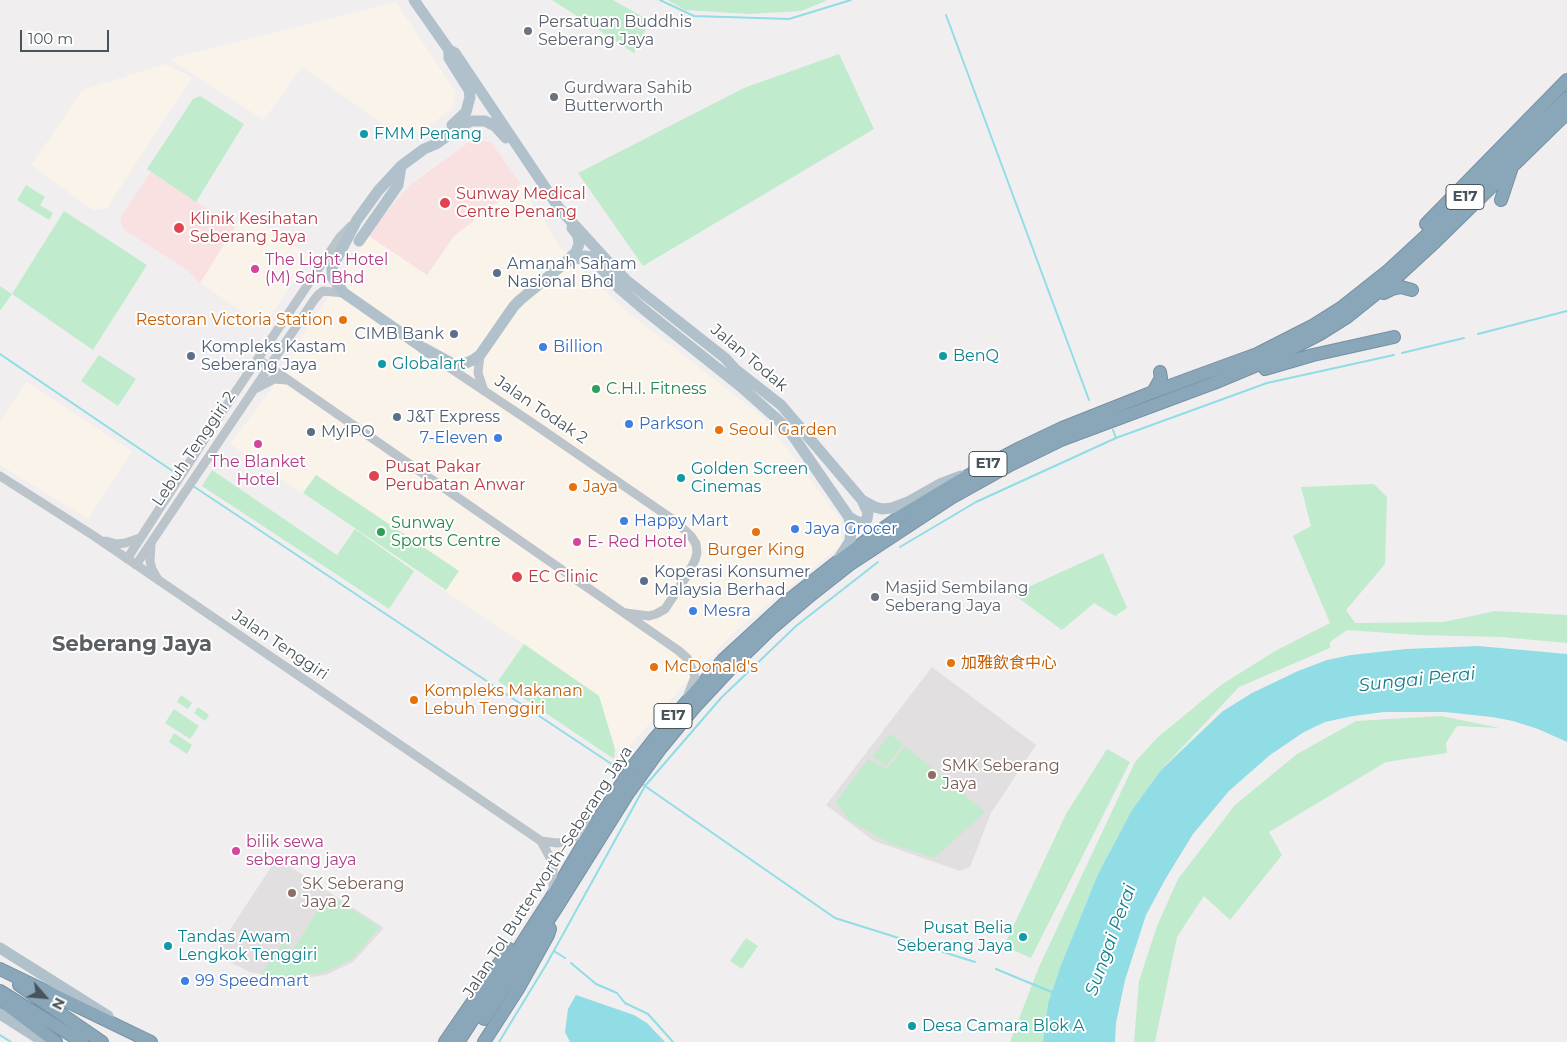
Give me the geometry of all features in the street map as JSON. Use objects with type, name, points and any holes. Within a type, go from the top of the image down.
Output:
[{"type":"highway","points":[[1365,297],[1396,255],[1567,80]]},
{"type":"highway","name":"Jalan Tol Butterworth–Seberang Jaya","points":[[469,1042],[606,808],[633,766],[686,700],[722,660],[785,603],[837,562],[901,516],[976,471],[1062,428],[1153,392],[1224,367],[1279,344],[1365,297],[1567,98]]},
{"type":"highway","name":"Jalan Tol Butterworth–Seberang Jaya","points":[[459,1041],[552,902],[677,727],[735,664],[811,595],[849,565],[951,498],[1012,464],[1061,440],[1214,383],[1274,358],[1320,334],[1428,248],[1567,113]]},
{"type":"highway","points":[[1501,200],[1512,168]]},
{"type":"highway","points":[[1365,297],[1401,287],[1412,290]]},
{"type":"highway","points":[[1214,383],[1313,355],[1394,337]]},
{"type":"highway","points":[[1153,392],[1161,378],[1160,372]]},
{"type":"highway","points":[[445,1042],[525,926],[552,902]]},
{"type":"highway","points":[[484,1042],[518,989],[548,936],[552,902]]},
{"type":"highway","points":[[0,970],[151,1042]]},
{"type":"highway","points":[[0,970],[102,1042]]},
{"type":"highway","points":[[0,991],[82,1042]]},
{"type":"highway","points":[[0,999],[56,1042]]},
{"type":"main road","points":[[414,0],[449,50],[455,53],[494,109],[524,157]]},
{"type":"main road","points":[[424,149],[432,140],[460,119],[466,112],[469,104],[469,90],[449,58],[449,50]]},
{"type":"main road","name":"Lebuh Tenggiri 2","points":[[344,293],[332,277],[332,268],[357,220],[378,191],[401,166],[464,124],[479,120],[495,126],[524,157]]},
{"type":"main road","name":"Jalan Todak","points":[[524,157],[559,208],[611,265],[626,280],[719,353],[735,369],[780,405],[862,500]]},
{"type":"main road","points":[[359,241],[398,185],[401,166]]},
{"type":"main road","points":[[424,348],[454,364],[466,363],[480,355],[514,306],[576,252],[579,244],[578,240],[559,208]]},
{"type":"main road","name":"Jalan Todak","points":[[566,262],[579,257],[589,256],[619,288],[746,390],[786,428],[815,466],[849,517]]},
{"type":"main road","name":"Jalan Todak 2","points":[[344,293],[444,364]]},
{"type":"main road","points":[[684,341],[686,339],[694,340],[735,369]]},
{"type":"main road","points":[[862,500],[879,508],[892,508],[908,502],[940,484],[976,471]]},
{"type":"main road","points":[[849,517],[858,522],[867,520],[868,513],[862,500]]},
{"type":"main road","points":[[837,562],[850,541],[849,517]]},
{"type":"main road","points":[[0,948],[136,1034]]},
{"type":"main road","points":[[0,1014],[44,1042]]},
{"type":"street","name":"Lebuh Tenggiri 2","points":[[127,559],[222,412],[340,237],[357,220]]},
{"type":"street","name":"Lebuh Tenggiri 2","points":[[136,565],[319,294],[323,291],[344,293]]},
{"type":"street","points":[[480,355],[478,373],[484,391]]},
{"type":"street","points":[[258,359],[673,646],[687,658],[695,677],[686,700]]},
{"type":"street","name":"Jalan Todak 2","points":[[444,364],[684,528],[696,544],[697,553],[692,567],[661,612],[644,616],[624,613]]},
{"type":"street","points":[[222,412],[246,383],[255,377],[261,378]]},
{"type":"street","points":[[253,391],[268,381],[289,381]]},
{"type":"street","name":"Jalan Tenggiri","points":[[0,476],[94,536],[541,841]]},
{"type":"street","points":[[94,536],[117,544],[138,541],[143,548],[151,542]]},
{"type":"street","points":[[151,542],[150,561],[159,581]]},
{"type":"street","points":[[541,841],[558,843],[571,840],[586,829],[606,808]]},
{"type":"street","points":[[541,841],[553,863],[552,902]]},
{"type":"shaded area","points":[[396,2],[455,91],[452,109],[409,140],[302,67],[264,120],[169,59]]},
{"type":"shaded area","points":[[165,64],[192,77],[107,208],[93,210],[31,165],[83,90]]},
{"type":"shaded area","points":[[472,140],[491,142],[521,184],[538,213],[544,218],[546,225],[559,246],[621,307],[763,417],[841,520],[842,545],[739,627],[680,689],[626,750],[615,749],[599,696],[594,692],[230,444],[275,384],[286,360],[379,220],[410,185]]},
{"type":"shaded area","name":"Sunway Medical Centre Penang","points":[[472,140],[491,142],[521,184],[454,236],[427,275],[369,236],[379,220],[410,185]]},
{"type":"shaded area","name":"Klinik Kesihatan Seberang Jaya","points":[[151,172],[235,227],[200,283],[187,270],[123,229],[120,218]]},
{"type":"shaded area","name":"The Light Hotel (M) Sdn Bhd","points":[[244,213],[310,256],[269,319],[258,322],[200,283]]},
{"type":"shaded area","points":[[26,382],[132,451],[88,519],[0,465],[0,422]]},
{"type":"shaded area","name":"SMK Seberang Jaya","points":[[932,667],[1036,745],[991,813],[970,867],[960,871],[874,841],[826,805]]},
{"type":"shaded area","name":"SK Seberang Jaya 2","points":[[277,858],[384,928],[353,962],[326,975],[290,980],[250,972],[214,954]]},
{"type":"green space","points":[[552,0],[613,0],[650,21],[634,53]]},
{"type":"green space","points":[[667,0],[826,1],[801,11],[749,14],[685,10]]},
{"type":"green space","points":[[839,54],[874,129],[643,266],[578,173],[744,88]]},
{"type":"green space","points":[[200,96],[244,124],[196,202],[147,169],[193,99]]},
{"type":"green space","points":[[26,185],[45,197],[40,205],[53,213],[49,220],[17,200]]},
{"type":"green space","points":[[64,211],[147,265],[93,350],[12,294]]},
{"type":"green space","points":[[0,286],[12,294],[0,311]]},
{"type":"green space","points":[[99,355],[136,379],[118,406],[81,381]]},
{"type":"green space","points":[[212,470],[337,555],[355,529],[414,571],[389,609],[202,486]]},
{"type":"green space","name":"Sunway Sports Centre","points":[[316,475],[459,571],[446,590],[303,493]]},
{"type":"green space","points":[[1374,484],[1387,497],[1385,564],[1346,610],[1355,623],[1444,622],[1495,611],[1567,615],[1567,643],[1501,637],[1417,635],[1347,630],[1330,642],[1330,648],[1239,687],[1161,770],[1132,810],[1098,874],[1061,965],[1048,1003],[1043,1042],[1010,1042],[1039,967],[1135,762],[1157,738],[1221,685],[1275,651],[1330,623],[1293,536],[1311,526],[1301,487]]},
{"type":"green space","points":[[1103,553],[1127,608],[1115,616],[1094,603],[1062,630],[1013,594]]},
{"type":"green space","points":[[524,644],[599,696],[615,749],[614,759],[498,681]]},
{"type":"green space","points":[[181,695],[192,703],[188,709],[177,702]]},
{"type":"green space","points":[[198,707],[209,715],[205,721],[194,713]]},
{"type":"green space","points":[[174,709],[199,726],[190,739],[165,723]]},
{"type":"green space","points":[[1441,716],[1500,728],[1457,726],[1446,743],[1447,753],[1386,762],[1269,832],[1282,855],[1230,920],[1204,896],[1177,937],[1155,1042],[1134,1042],[1139,981],[1157,926],[1178,879],[1235,805],[1297,754],[1356,721]]},
{"type":"green space","points":[[174,733],[192,745],[187,754],[169,742]]},
{"type":"green space","points":[[890,734],[903,744],[886,766],[873,756]]},
{"type":"green space","points":[[905,746],[985,812],[934,858],[891,844],[849,820],[836,802],[868,759],[887,769]]},
{"type":"green space","points":[[1107,749],[1130,762],[1031,958],[1004,946],[1066,814]]},
{"type":"green space","points":[[328,894],[380,927],[352,959],[325,972],[288,978],[261,975],[283,943],[293,950]]},
{"type":"green space","points":[[746,938],[758,946],[742,969],[730,961]]},
{"type":"water","name":"Sungai Perai","points":[[1478,646],[1567,654],[1567,742],[1538,729],[1513,721],[1445,712],[1384,712],[1353,716],[1325,722],[1304,732],[1270,755],[1229,791],[1193,834],[1166,878],[1146,915],[1125,980],[1116,1023],[1115,1042],[1043,1042],[1048,1003],[1061,965],[1098,874],[1132,810],[1161,770],[1223,711],[1252,693],[1298,671],[1327,660],[1351,655],[1406,649]]},
{"type":"water","points":[[576,995],[634,1015],[647,1023],[665,1042],[570,1042],[565,1032],[568,1009]]},
{"type":"waterway","points":[[660,0],[694,16],[789,19],[851,0]]},
{"type":"waterway","points":[[946,15],[1089,400]]},
{"type":"waterway","points":[[1478,334],[1567,311]]},
{"type":"waterway","points":[[1402,353],[1464,338]]},
{"type":"waterway","points":[[0,354],[174,472]]},
{"type":"waterway","points":[[900,547],[976,502],[1116,438],[1267,383],[1394,355]]},
{"type":"waterway","points":[[1113,430],[1116,438]]},
{"type":"waterway","points":[[193,486],[613,765]]},
{"type":"waterway","points":[[499,1042],[546,965],[645,786],[721,698],[796,626],[878,562]]},
{"type":"waterway","points":[[642,784],[835,918],[975,962]]},
{"type":"waterway","points":[[554,951],[565,958]]},
{"type":"waterway","points":[[571,963],[596,984],[617,993],[625,1003],[648,1014],[673,1042]]},
{"type":"waterway","points":[[996,969],[1054,993]]},
{"type":"waterway","points":[[0,1035],[11,1042]]},
{"type":"place","name":"Persatuan Buddhis Seberang Jaya","points":[[528,31]]},
{"type":"place","name":"Gurdwara Sahib Butterworth","points":[[554,97]]},
{"type":"place","name":"FMM Penang","points":[[364,134]]},
{"type":"place","name":"Sunway Medical Centre Penang","points":[[445,203]]},
{"type":"place","name":"Klinik Kesihatan Seberang Jaya","points":[[179,228]]},
{"type":"place","name":"The Light Hotel (M) Sdn Bhd","points":[[255,269]]},
{"type":"place","name":"Amanah Saham Nasional Bhd","points":[[497,273]]},
{"type":"place","name":"Restoran Victoria Station","points":[[343,320]]},
{"type":"place","name":"CIMB Bank","points":[[454,334]]},
{"type":"place","name":"Billion","points":[[543,347]]},
{"type":"place","name":"Kompleks Kastam Seberang Jaya","points":[[191,356]]},
{"type":"place","name":"BenQ","points":[[943,356]]},
{"type":"place","name":"Globalart","points":[[382,364]]},
{"type":"place","name":"C.H.I. Fitness","points":[[596,389]]},
{"type":"place","name":"J&T Express","points":[[397,417]]},
{"type":"place","name":"Parkson","points":[[629,424]]},
{"type":"place","name":"Seoul Garden","points":[[719,430]]},
{"type":"place","name":"MyIPO","points":[[311,432]]},
{"type":"place","name":"7-Eleven","points":[[498,438]]},
{"type":"place","name":"The Blanket Hotel","points":[[258,444]]},
{"type":"place","name":"Pusat Pakar Perubatan Anwar","points":[[374,476]]},
{"type":"place","name":"Golden Screen Cinemas","points":[[681,478]]},
{"type":"place","name":"Jaya","points":[[573,487]]},
{"type":"place","name":"Happy Mart","points":[[624,521]]},
{"type":"place","name":"Jaya Grocer","points":[[795,529]]},
{"type":"place","name":"Sunway Sports Centre","points":[[381,532]]},
{"type":"place","name":"Burger King","points":[[756,532]]},
{"type":"place","name":"E- Red Hotel","points":[[577,542]]},
{"type":"place","name":"EC Clinic","points":[[517,577]]},
{"type":"place","name":"Koperasi Konsumer Malaysia Berhad","points":[[644,581]]},
{"type":"place","name":"Masjid Sembilang Seberang Jaya","points":[[875,597]]},
{"type":"place","name":"Mesra","points":[[693,611]]},
{"type":"place","name":"加雅飲食中心","points":[[951,663]]},
{"type":"place","name":"McDonald's","points":[[654,667]]},
{"type":"place","name":"Kompleks Makanan Lebuh Tenggiri","points":[[414,700]]},
{"type":"place","name":"SMK Seberang Jaya","points":[[932,775]]},
{"type":"place","name":"bilik sewa seberang jaya","points":[[236,851]]},
{"type":"place","name":"SK Seberang Jaya 2","points":[[292,893]]},
{"type":"place","name":"Pusat Belia Seberang Jaya","points":[[1023,937]]},
{"type":"place","name":"Tandas Awam Lengkok Tenggiri","points":[[168,946]]},
{"type":"place","name":"99 Speedmart","points":[[185,981]]},
{"type":"place","name":"Desa Camara Blok A","points":[[912,1026]]},
{"type":"district","name":"Seberang Jaya","points":[[132,645]]}]
